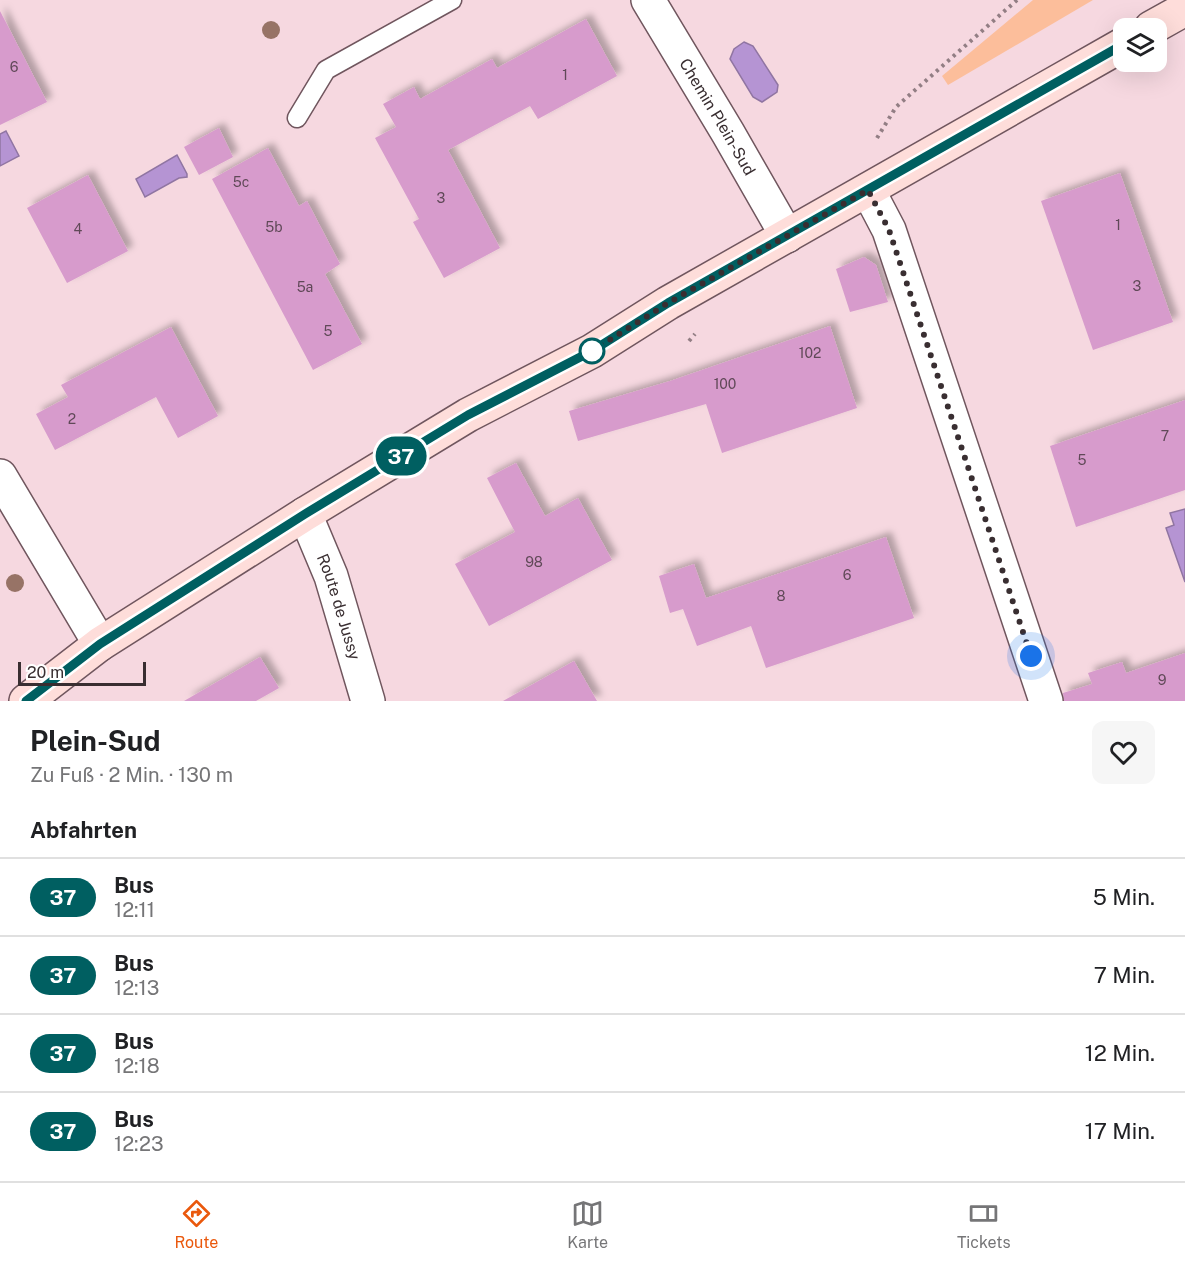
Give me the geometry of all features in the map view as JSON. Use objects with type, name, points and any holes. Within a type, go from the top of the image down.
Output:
[{"type":"main road","points":[[1167,19],[1185,9]]},
{"type":"main road","points":[[26,701],[100,644],[305,514],[468,415],[592,351],[668,303],[1113,50]]},
{"type":"street","name":"Chemin Plein-Sud","points":[[648,0],[787,236]]},
{"type":"street","points":[[868,190],[889,230],[1046,701]]},
{"type":"street","points":[[0,476],[100,644]]},
{"type":"street","name":"Route de Jussy","points":[[305,514],[331,576],[368,701]]},
{"type":"lane","points":[[297,118],[326,70],[452,0]]},
{"type":"path","points":[[879,136],[896,107],[1017,0]]},
{"type":"shaded area","points":[[1033,0],[1093,0],[948,85],[942,76]]},
{"type":"shaded area","points":[[744,42],[753,46],[778,85],[777,92],[762,102],[753,97],[730,59],[734,49]]},
{"type":"shaded area","points":[[6,131],[19,156],[0,166],[0,134]]},
{"type":"shaded area","points":[[177,155],[187,177],[179,178],[145,197],[136,179]]},
{"type":"shaded area","points":[[1185,509],[1185,582],[1166,528],[1174,525],[1170,513]]},
{"type":"building","points":[[0,11],[47,102],[0,125]]},
{"type":"building","points":[[586,19],[617,76],[538,119],[530,106],[448,150],[500,248],[444,278],[413,222],[419,219],[375,138],[396,127],[383,104],[414,87],[420,99],[492,59],[497,68]]},
{"type":"building","points":[[219,128],[233,157],[199,175],[184,147]]},
{"type":"building","points":[[268,148],[299,206],[307,201],[340,264],[325,274],[362,344],[313,370],[212,179]]},
{"type":"building","points":[[1120,173],[1173,322],[1093,350],[1041,201]]},
{"type":"building","points":[[88,175],[128,251],[67,283],[27,208]]},
{"type":"building","points":[[864,257],[876,265],[888,302],[850,312],[836,269]]},
{"type":"building","points":[[830,326],[857,408],[722,453],[706,404],[578,441],[569,411],[670,381]]},
{"type":"building","points":[[171,327],[218,416],[178,438],[156,397],[55,450],[36,414],[68,397],[61,385]]},
{"type":"building","points":[[1185,400],[1185,490],[1076,527],[1050,446]]},
{"type":"building","points":[[516,463],[545,516],[578,498],[612,560],[489,626],[455,564],[515,532],[487,478]]},
{"type":"building","points":[[886,537],[914,618],[766,668],[751,626],[697,646],[683,609],[670,613],[659,576],[694,564],[706,598]]},
{"type":"building","points":[[1185,653],[1185,701],[1064,701],[1063,693],[1092,684],[1088,673],[1122,662],[1126,673]]},
{"type":"building","points":[[260,657],[279,688],[256,701],[184,701]]},
{"type":"building","points":[[574,661],[597,701],[503,701]]},
{"type":"bus line","name":"37","points":[[26,701],[100,644],[305,514],[468,415],[592,351],[668,303],[1113,50]]},
{"type":"route","points":[[592,351],[668,303],[868,190],[889,230],[1031,656]]}]
